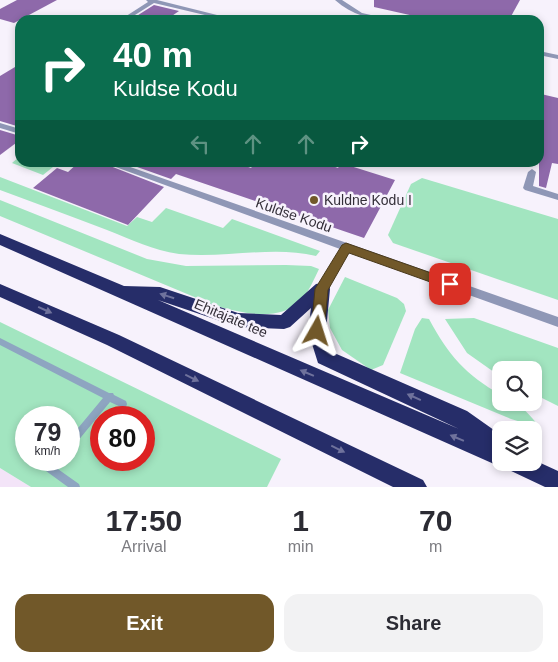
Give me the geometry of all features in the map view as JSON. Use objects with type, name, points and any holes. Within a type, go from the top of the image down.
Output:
[{"type":"highway","name":"Ehitajate tee","points":[[0,239],[492,453]]},
{"type":"highway","points":[[116,290],[160,294],[238,320],[284,322],[322,289]]},
{"type":"highway","points":[[322,289],[317,331],[324,356],[460,418],[492,441]]},
{"type":"highway","points":[[0,290],[113,340],[416,487]]},
{"type":"street","points":[[130,15],[151,0],[213,15]]},
{"type":"street","points":[[338,0],[360,14],[365,15]]},
{"type":"street","points":[[544,53],[558,57]]},
{"type":"street","points":[[0,125],[15,130]]},
{"type":"street","name":"Kuldse Kodu","points":[[120,167],[558,322]]},
{"type":"street","points":[[532,172],[528,188],[558,197]]},
{"type":"street","points":[[322,289],[346,248]]},
{"type":"shaded area","points":[[0,468],[31,487],[0,487]]},
{"type":"green space","points":[[22,167],[53,167],[43,175]]},
{"type":"green space","points":[[0,177],[127,226],[137,217],[152,222],[166,208],[223,228],[232,219],[320,251],[316,256],[282,252],[196,255],[160,250],[0,190]]},
{"type":"green space","points":[[422,178],[558,219],[558,300],[393,243],[388,235],[411,184]]},
{"type":"green space","points":[[0,200],[147,259],[186,266],[286,265],[311,266],[319,269],[306,293],[292,307],[282,312],[271,314],[238,311],[216,306],[0,216]]},
{"type":"green space","points":[[345,277],[397,298],[404,304],[406,311],[383,365],[371,370],[342,350],[330,328],[328,310]]},
{"type":"green space","points":[[422,318],[429,319],[444,344],[459,363],[492,389],[492,411],[525,411],[534,421],[511,419],[400,373],[415,329]]},
{"type":"green space","points":[[474,318],[558,348],[558,406],[542,398],[542,361],[492,361],[492,371],[467,353],[445,319]]},
{"type":"green space","points":[[0,322],[281,459],[267,487],[31,487],[0,468]]},
{"type":"building","points":[[17,0],[57,0],[29,15],[15,15],[14,23],[0,19],[0,9]]},
{"type":"building","points":[[374,0],[520,0],[512,15],[410,15],[374,7]]},
{"type":"building","points":[[154,5],[179,11],[173,15],[138,15]]},
{"type":"building","points":[[15,67],[15,126],[0,121],[0,76]]},
{"type":"building","points":[[544,95],[558,98],[558,164],[552,163],[546,188],[539,186],[539,167],[544,167]]},
{"type":"building","points":[[0,130],[15,134],[15,144],[0,155]]},
{"type":"building","points":[[74,167],[113,167],[164,187],[128,225],[33,188],[57,168],[68,172]]},
{"type":"building","name":"Kuldne Kodu I","points":[[137,167],[354,167],[395,180],[364,238],[176,174],[171,179]]},
{"type":"waterway","points":[[0,341],[109,397]]},
{"type":"waterway","points":[[80,432],[109,397]]},
{"type":"waterway","points":[[109,397],[123,404]]},
{"type":"waterway","points":[[53,471],[76,487]]},
{"type":"place","name":"Kuldne Kodu I","points":[[314,200]]},
{"type":"route","points":[[317,331],[322,289],[346,248],[450,284]]}]
